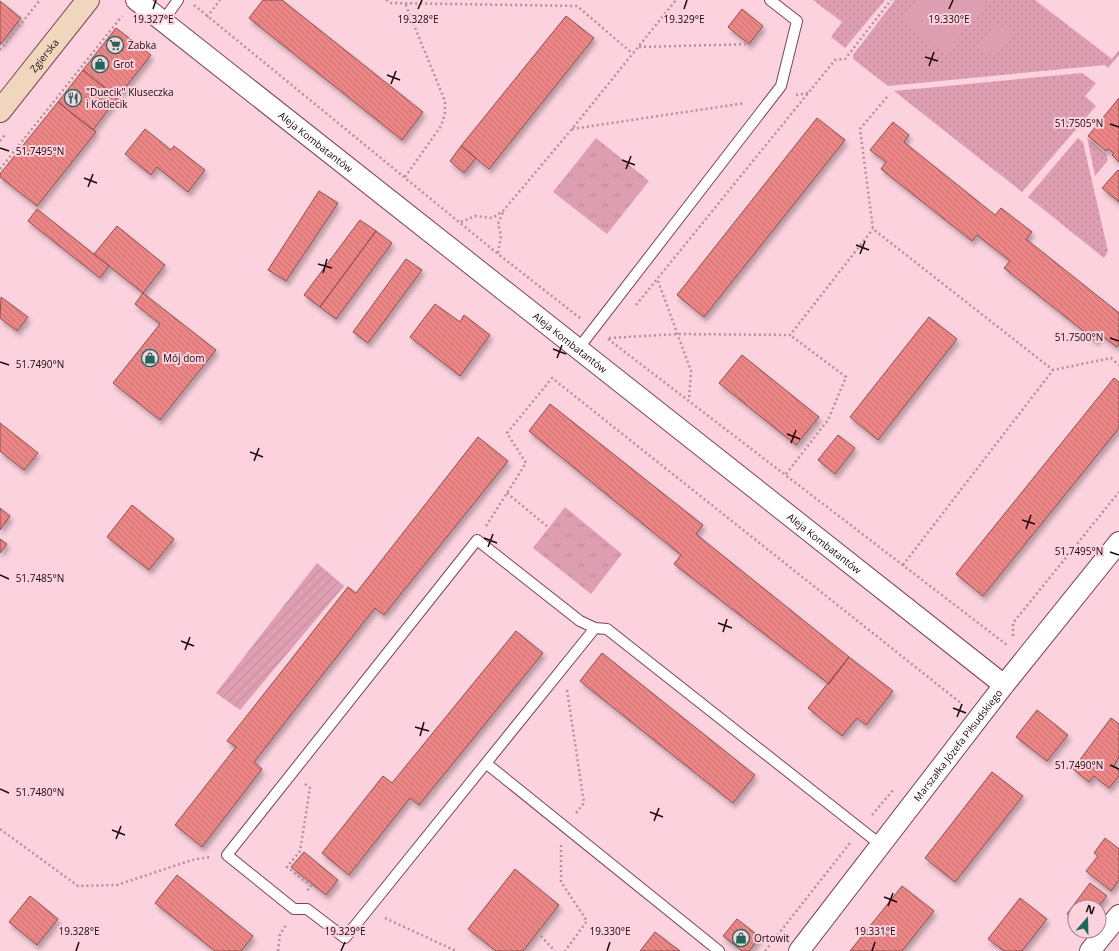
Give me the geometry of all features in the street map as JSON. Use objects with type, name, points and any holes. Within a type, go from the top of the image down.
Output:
[{"type":"main road","name":"Zgierska","points":[[0,111],[88,0]]},
{"type":"street","name":"Aleja Kombatantów","points":[[136,0],[1004,685]]},
{"type":"street","name":"Marszałka Józefa Piłsudskiego","points":[[799,951],[1004,685],[1119,542]]},
{"type":"street","points":[[1090,951],[1119,915]]},
{"type":"lane","points":[[163,21],[178,0]]},
{"type":"lane","points":[[578,349],[781,86],[796,21],[770,0]]},
{"type":"lane","points":[[595,628],[370,910],[345,938],[307,909],[294,909],[227,855],[477,540],[580,621],[595,628],[607,629],[881,845]]},
{"type":"lane","points":[[487,764],[719,951]]},
{"type":"path","points":[[0,50],[40,0]]},
{"type":"path","points":[[191,0],[196,8],[461,222],[498,254],[786,474],[1006,645],[1014,635],[1013,623],[1119,492]]},
{"type":"path","points":[[207,17],[220,0]]},
{"type":"path","points":[[386,0],[391,3],[576,6],[634,54]]},
{"type":"path","points":[[461,222],[475,216],[492,218],[503,211],[639,48],[676,0]]},
{"type":"path","points":[[632,309],[658,281],[835,60],[845,59],[891,0]]},
{"type":"path","points":[[405,3],[445,101],[445,113],[441,126],[405,177]]},
{"type":"path","points":[[0,169],[123,15]]},
{"type":"path","points":[[639,48],[753,44]]},
{"type":"path","points":[[572,129],[809,93]]},
{"type":"path","points":[[887,97],[860,129],[873,229],[1053,370]]},
{"type":"path","points":[[498,254],[501,236],[498,224],[503,211]]},
{"type":"path","points":[[790,335],[873,229]]},
{"type":"path","points":[[658,281],[691,371],[689,401]]},
{"type":"path","points":[[607,338],[612,332]]},
{"type":"path","points":[[607,338],[678,334],[790,335],[846,377],[828,420],[786,474]]},
{"type":"path","points":[[903,565],[1053,370],[1111,358],[1119,365]]},
{"type":"path","points":[[477,540],[526,463],[507,433],[552,378],[962,705],[958,710]]},
{"type":"path","points":[[507,493],[549,528]]},
{"type":"path","points":[[563,668],[584,803],[564,826],[561,839],[561,882],[587,921],[565,951]]},
{"type":"path","points":[[287,867],[300,850],[310,788],[292,774]]},
{"type":"path","points":[[765,951],[894,787]]},
{"type":"path","points":[[0,829],[78,886],[117,885],[192,860],[227,855]]},
{"type":"path","points":[[370,910],[456,951]]},
{"type":"path","points":[[541,936],[554,951]]},
{"type":"green space","points":[[813,0],[885,0],[845,48],[831,37],[842,22]]},
{"type":"green space","points":[[895,0],[1035,0],[1112,59],[1119,50],[1119,55],[1108,68],[1105,65],[888,86],[853,59],[853,55]]},
{"type":"green space","points":[[919,0],[988,0],[945,55],[902,21]]},
{"type":"green space","points":[[997,22],[1011,33],[993,56],[979,45]]},
{"type":"green space","points":[[1082,73],[1096,83],[1085,96],[1096,106],[1022,192],[894,91]]},
{"type":"green space","points":[[1087,137],[1106,154],[1108,160],[1095,176]]},
{"type":"green space","points":[[596,138],[649,181],[607,234],[553,192]]},
{"type":"green space","points":[[1078,138],[1083,142],[1108,251],[1104,258],[1028,197]]},
{"type":"green space","points":[[565,507],[622,554],[591,594],[533,548]]},
{"type":"green space","points":[[317,563],[344,586],[240,710],[216,693]]},
{"type":"building","points":[[263,0],[282,0],[423,112],[402,140],[249,18]]},
{"type":"building","points":[[0,1],[21,18],[0,45]]},
{"type":"building","points":[[742,9],[763,26],[749,44],[728,27]]},
{"type":"building","points":[[566,16],[594,38],[489,169],[461,146]]},
{"type":"building","points":[[116,28],[151,55],[117,98],[83,70]]},
{"type":"building","points":[[83,70],[117,98],[93,130],[58,102]]},
{"type":"building","points":[[1119,98],[1119,162],[1112,155],[1114,153],[1108,149],[1106,151],[1088,136]]},
{"type":"building","points":[[58,102],[96,132],[37,206],[0,177],[0,174]]},
{"type":"building","points":[[817,118],[845,140],[704,317],[677,295]]},
{"type":"building","points":[[893,122],[909,135],[904,142],[995,215],[1001,208],[1032,232],[1026,239],[1119,313],[1119,344],[1117,347],[1101,335],[1096,341],[1004,268],[1010,261],[977,235],[972,241],[881,169],[886,162],[870,150]]},
{"type":"building","points":[[145,129],[171,150],[174,146],[205,170],[188,192],[157,167],[151,175],[125,154]]},
{"type":"building","points":[[461,146],[476,158],[464,173],[450,161]]},
{"type":"building","points":[[1118,170],[1119,171],[1119,202],[1102,188]]},
{"type":"building","points":[[319,191],[338,203],[286,281],[268,270]]},
{"type":"building","points":[[37,209],[109,266],[100,278],[28,221]]},
{"type":"building","points":[[360,220],[376,231],[320,307],[304,295]]},
{"type":"building","points":[[117,226],[165,265],[143,293],[94,254]]},
{"type":"building","points":[[376,231],[392,243],[336,319],[320,307]]},
{"type":"building","points":[[406,259],[422,270],[368,343],[353,332]]},
{"type":"building","points":[[143,293],[216,350],[160,420],[113,383],[160,324],[135,304]]},
{"type":"building","points":[[1,297],[28,317],[17,331],[0,318]]},
{"type":"building","points":[[435,304],[460,322],[464,315],[490,335],[460,376],[410,337]]},
{"type":"building","points":[[929,317],[957,339],[878,440],[850,417]]},
{"type":"building","points":[[742,355],[819,417],[796,445],[719,383]]},
{"type":"building","points":[[1114,378],[1119,382],[1119,428],[983,596],[956,574]]},
{"type":"building","points":[[550,404],[703,525],[696,534],[849,657],[829,684],[674,564],[681,555],[529,431]]},
{"type":"building","points":[[0,423],[38,453],[24,470],[0,451]]},
{"type":"building","points":[[838,435],[855,448],[835,474],[818,460]]},
{"type":"building","points":[[478,437],[508,461],[384,615],[375,608],[254,762],[262,769],[202,847],[175,825],[236,747],[227,741],[348,587],[356,593]]},
{"type":"building","points":[[132,505],[174,539],[149,570],[107,537]]},
{"type":"building","points":[[0,508],[10,516],[0,530]]},
{"type":"building","points":[[0,539],[7,544],[0,553]]},
{"type":"building","points":[[516,631],[543,653],[419,805],[410,798],[349,875],[322,853],[383,776],[392,783]]},
{"type":"building","points":[[602,653],[755,775],[733,803],[580,681]]},
{"type":"building","points":[[849,657],[893,691],[866,725],[857,718],[842,736],[808,708]]},
{"type":"building","points":[[1037,710],[1068,735],[1047,761],[1016,737]]},
{"type":"building","points":[[1111,718],[1119,724],[1119,757],[1114,766],[1119,771],[1119,776],[1109,788],[1094,776],[1089,782],[1073,769]]},
{"type":"building","points":[[992,772],[1023,796],[955,882],[925,858]]},
{"type":"building","points":[[1105,838],[1119,849],[1119,880],[1111,891],[1086,871],[1098,856],[1094,853]]},
{"type":"building","points":[[304,852],[338,880],[326,895],[291,867]]},
{"type":"building","points":[[515,869],[559,905],[523,951],[496,951],[468,929]]},
{"type":"building","points":[[177,875],[253,936],[241,951],[215,951],[155,903]]},
{"type":"building","points":[[1090,883],[1107,896],[1105,899],[1078,899]]},
{"type":"building","points":[[902,886],[934,911],[902,951],[850,951]]},
{"type":"building","points":[[30,896],[58,919],[37,945],[9,922]]},
{"type":"building","points":[[1020,898],[1047,919],[1022,951],[1004,951],[988,939]]},
{"type":"building","points":[[737,919],[760,937],[749,951],[742,951],[723,936]]},
{"type":"building","points":[[655,932],[680,951],[640,951]]},
{"type":"place","name":"Żabka","points":[[115,45]]},
{"type":"place","name":"Grot","points":[[100,64]]},
{"type":"place","name":"\"Duecik\" Kluseczka i Kotlecik","points":[[73,98]]},
{"type":"place","name":"Mój dom","points":[[150,358]]},
{"type":"place","name":"Ortowit","points":[[741,938]]}]
